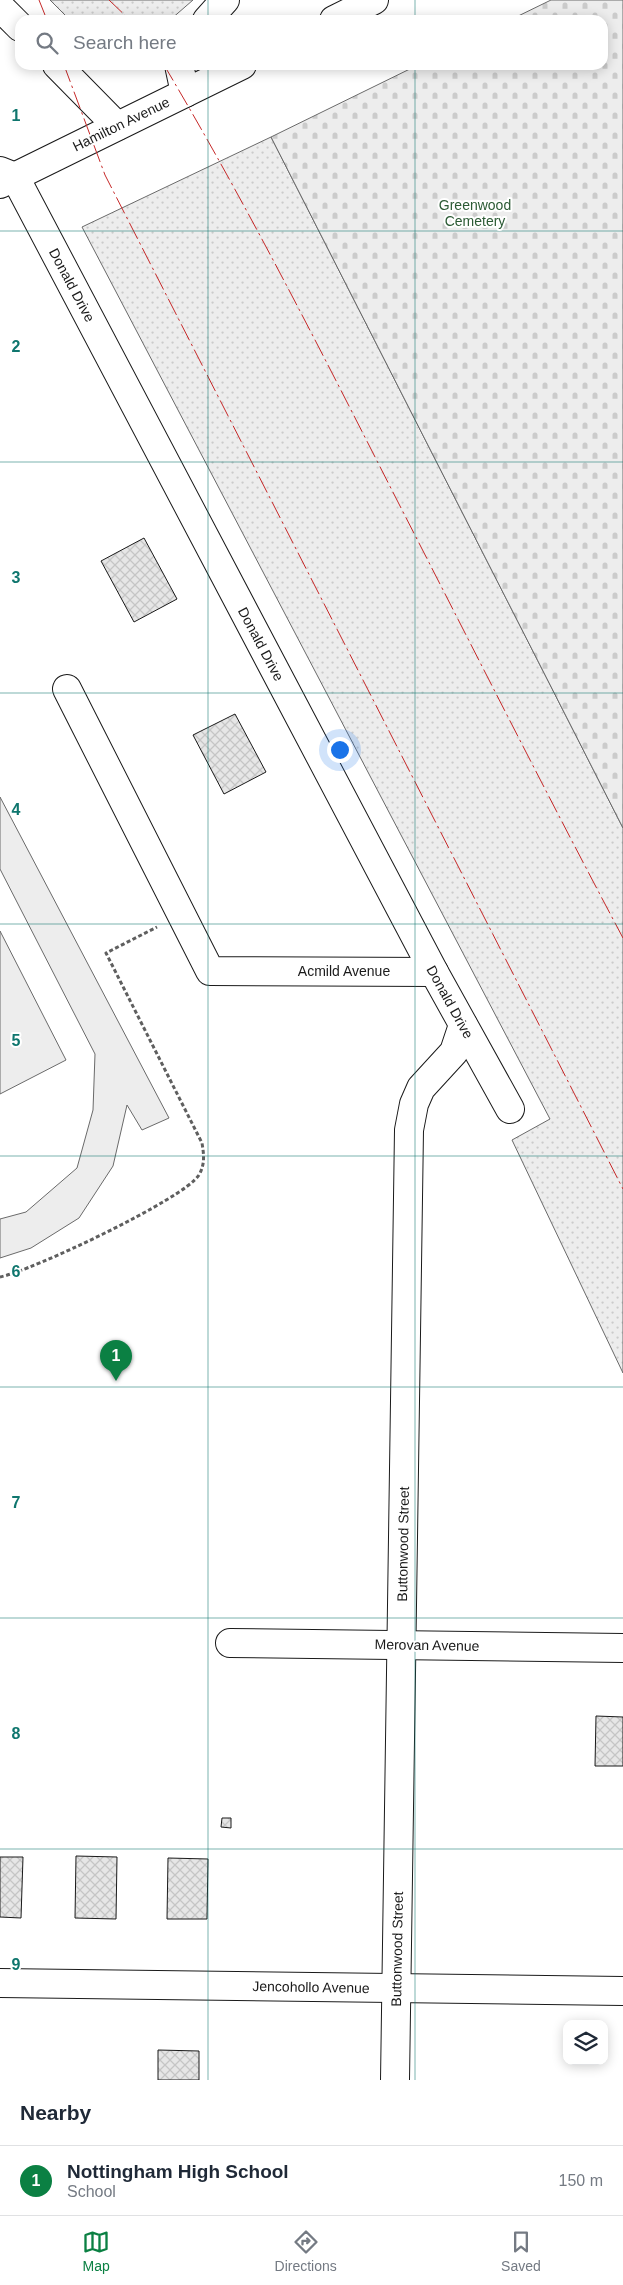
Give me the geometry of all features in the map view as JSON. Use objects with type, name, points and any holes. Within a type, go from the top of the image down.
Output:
[{"type":"street","points":[[212,15],[225,0]]},
{"type":"street","points":[[344,15],[374,0]]},
{"type":"street","points":[[0,7],[15,22]]},
{"type":"street","points":[[62,70],[117,126]]},
{"type":"street","points":[[181,70],[185,93]]},
{"type":"street","name":"Hamilton Avenue","points":[[5,177],[117,126],[232,70]]},
{"type":"street","name":"Donald Drive","points":[[5,177],[434,972],[510,1109]]},
{"type":"street","points":[[67,689],[182,915]]},
{"type":"street","name":"Acmild Avenue","points":[[182,915],[210,971],[434,972]]},
{"type":"street","name":"Buttonwood Street","points":[[395,2080],[409,1130],[414,1104],[421,1088],[454,1052],[463,1025]]},
{"type":"street","name":"Merovan Avenue","points":[[230,1643],[623,1648]]},
{"type":"street","name":"Jencohollo Avenue","points":[[0,1983],[623,1991]]},
{"type":"path","points":[[0,1277],[12,1275],[60,1255],[180,1193],[198,1176],[205,1160],[202,1143],[106,953],[182,915]]},
{"type":"green space","points":[[50,0],[193,0],[176,15],[65,15]]},
{"type":"green space","name":"Greenwood Cemetery","points":[[551,0],[623,0],[623,828],[271,137],[408,70],[608,70],[608,15],[520,15]]},
{"type":"green space","points":[[271,137],[623,828],[623,1373],[512,1140],[550,1119],[82,227]]},
{"type":"shaded area","points":[[0,797],[169,1118],[142,1130],[127,1105],[113,1166],[79,1218],[31,1248],[0,1258],[0,1219],[26,1212],[77,1168],[93,1110],[95,1054],[0,869]]},
{"type":"shaded area","points":[[0,931],[66,1060],[0,1094]]},
{"type":"building","points":[[144,538],[177,599],[134,622],[101,561]]},
{"type":"building","points":[[235,714],[266,772],[224,794],[193,735]]},
{"type":"building","points":[[596,1716],[623,1717],[623,1766],[595,1766]]},
{"type":"building","points":[[222,1818],[231,1818],[231,1828],[221,1827]]},
{"type":"building","points":[[76,1856],[117,1857],[116,1919],[75,1918]]},
{"type":"building","points":[[0,1857],[23,1857],[21,1918],[0,1917]]},
{"type":"building","points":[[168,1858],[208,1859],[207,1919],[167,1919]]},
{"type":"building","points":[[158,2050],[199,2051],[199,2080],[158,2080]]},
{"type":"power","points":[[39,0],[45,15]]},
{"type":"power","points":[[109,0],[125,15]]},
{"type":"power","points":[[66,70],[105,175],[623,1189]]},
{"type":"power","points":[[167,70],[226,173],[285,283],[623,938]]},
{"type":"place","name":"Nottingham High School","points":[[116,1381]]}]
